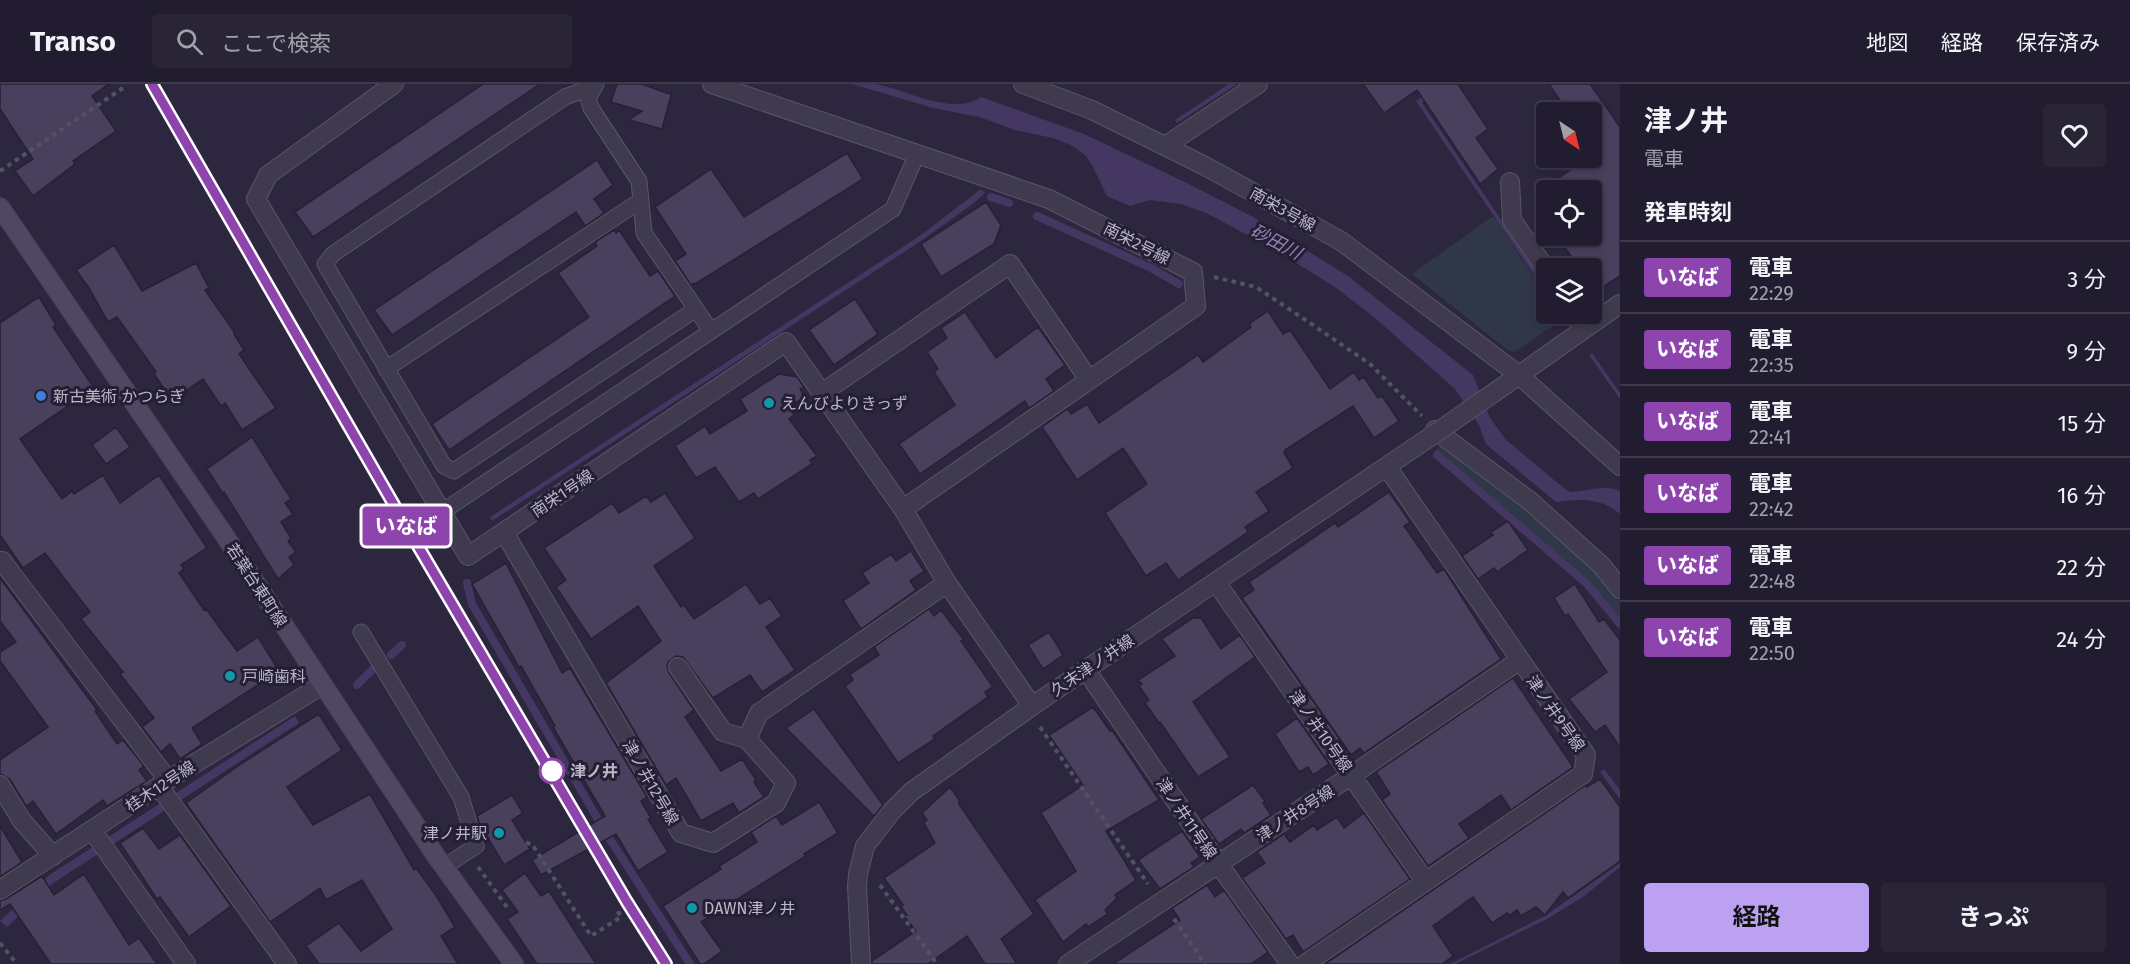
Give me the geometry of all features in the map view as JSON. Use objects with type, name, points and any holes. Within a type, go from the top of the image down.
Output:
[{"type":"main road","name":"若葉台東町線","points":[[0,207],[225,536],[444,867],[514,964]]},
{"type":"street","name":"南栄1号線","points":[[394,84],[268,175],[256,199],[468,556],[786,342],[903,509],[947,583],[1030,708]]},
{"type":"street","name":"南栄2号線","points":[[712,84],[1049,199],[1193,272]]},
{"type":"street","name":"南栄3号線","points":[[1023,84],[1092,111],[1165,146],[1341,241],[1519,375],[1620,466]]},
{"type":"street","points":[[1165,146],[1258,84]]},
{"type":"street","points":[[1510,182],[1512,220],[1538,258]]},
{"type":"street","points":[[822,393],[1010,264],[1089,380]]},
{"type":"street","points":[[903,509],[1196,306],[1193,272]]},
{"type":"street","points":[[1602,311],[1620,304]]},
{"type":"street","points":[[1519,375],[1576,324]]},
{"type":"street","name":"久末津ノ井線","points":[[861,964],[857,886],[861,861],[866,846],[876,830],[910,792],[1519,375]]},
{"type":"street","points":[[1434,433],[1530,501],[1602,566],[1620,589]]},
{"type":"street","name":"津ノ井9号線","points":[[1305,964],[1583,774],[1586,755],[1386,467]]},
{"type":"street","name":"津ノ井12号線","points":[[504,532],[681,833],[713,843],[777,803],[786,783],[747,739]]},
{"type":"street","points":[[0,561],[164,783],[287,964]]},
{"type":"street","name":"津ノ井10号線","points":[[1216,582],[1425,881]]},
{"type":"street","points":[[678,667],[723,732],[747,739],[759,713],[947,583]]},
{"type":"street","name":"津ノ井8号線","points":[[1068,964],[1352,776],[1520,660]]},
{"type":"street","name":"津ノ井11号線","points":[[1086,670],[1290,964]]},
{"type":"street","name":"桂木12号線","points":[[0,890],[164,783],[322,685]]},
{"type":"street","points":[[0,785],[22,821],[53,856]]},
{"type":"street","points":[[92,830],[186,964]]},
{"type":"lane","points":[[595,85],[588,98],[591,108],[639,181],[644,233],[711,331]]},
{"type":"lane","points":[[595,85],[565,97],[333,254],[325,264],[444,466],[454,471],[696,309]]},
{"type":"lane","points":[[442,512],[893,209],[917,154]]},
{"type":"lane","points":[[386,369],[640,201]]},
{"type":"lane","points":[[361,632],[461,797],[476,846],[444,867]]},
{"type":"path","points":[[0,171],[123,88]]},
{"type":"path","points":[[1193,272],[1256,287],[1370,364],[1434,433]]},
{"type":"path","points":[[1030,708],[1205,964]]},
{"type":"path","points":[[526,843],[532,844],[591,936],[621,917],[617,909]]},
{"type":"path","points":[[467,852],[508,910]]},
{"type":"path","points":[[861,861],[937,964]]},
{"type":"path","points":[[0,943],[17,964]]},
{"type":"shaded area","points":[[1493,216],[1536,280],[1536,324],[1556,324],[1514,352],[1509,351],[1412,274]]},
{"type":"shaded area","points":[[1441,446],[1495,483],[1601,575],[1620,602],[1620,621],[1588,582],[1434,451]]},
{"type":"water","name":"砂田川","points":[[852,84],[875,84],[944,103],[970,102],[981,97],[1084,134],[1253,217],[1348,276],[1473,375],[1490,418],[1506,440],[1566,490],[1571,492],[1609,488],[1620,491],[1620,514],[1612,508],[1590,500],[1556,502],[1486,444],[1479,425],[1455,389],[1375,318],[1335,287],[1272,248],[1206,213],[1181,204],[1150,200],[1130,206],[1107,196],[1085,155],[1071,145],[1053,138],[1015,130],[979,117],[933,108]]},
{"type":"water","points":[[1229,84],[1237,84],[1177,123],[1175,120]]},
{"type":"water","points":[[1430,91],[1436,92],[1422,103],[1536,271],[1536,278],[1416,101]]},
{"type":"water","points":[[981,189],[985,193],[974,203],[918,243],[492,521],[490,517],[921,235]]},
{"type":"water","points":[[1592,353],[1620,393],[1620,399],[1589,355]]},
{"type":"water","points":[[295,716],[299,723],[52,884],[7,927],[0,921],[48,876]]},
{"type":"water","points":[[1604,769],[1620,790],[1620,799],[1600,772]]},
{"type":"water","points":[[1620,863],[1620,867],[1583,897],[1547,919],[1455,964],[1450,964],[1545,916]]},
{"type":"building","points":[[0,84],[109,84],[92,96],[116,131],[73,161],[75,164],[33,196],[15,171],[33,159],[0,109]]},
{"type":"building","points":[[483,84],[540,84],[313,237],[295,212]]},
{"type":"building","points":[[617,84],[642,84],[669,94],[672,92],[662,129],[629,120],[642,111],[611,102]]},
{"type":"building","points":[[1363,84],[1458,84],[1488,129],[1476,138],[1498,169],[1480,184],[1417,90],[1384,113]]},
{"type":"building","points":[[1549,84],[1590,84],[1620,127],[1620,276],[1602,288],[1602,258],[1572,258],[1564,246],[1602,246],[1602,180],[1556,180],[1573,168],[1602,168],[1602,102],[1561,102]]},
{"type":"building","points":[[847,153],[863,179],[691,285],[675,261],[686,254],[655,207],[711,169],[744,217]]},
{"type":"building","points":[[597,160],[613,185],[594,199],[604,213],[585,226],[576,212],[392,335],[374,310]]},
{"type":"building","points":[[986,202],[1001,225],[994,244],[941,277],[921,244]]},
{"type":"building","points":[[614,230],[616,233],[619,230],[650,276],[658,271],[675,296],[449,450],[432,424],[589,317],[558,273],[597,246],[595,242]]},
{"type":"building","points":[[114,245],[142,291],[196,263],[209,288],[205,290],[244,350],[239,354],[276,408],[242,430],[225,403],[221,406],[203,379],[172,400],[154,374],[156,372],[117,317],[108,322],[76,270]]},
{"type":"building","points":[[39,297],[56,325],[53,327],[94,388],[20,439],[62,499],[72,491],[74,494],[103,475],[120,503],[159,475],[207,548],[181,565],[184,569],[179,573],[204,610],[206,609],[237,651],[258,637],[279,671],[192,728],[202,744],[180,759],[170,744],[161,752],[142,727],[154,718],[120,674],[123,672],[81,619],[90,612],[45,553],[23,568],[0,535],[0,323]]},
{"type":"building","points":[[855,299],[878,334],[834,365],[809,330]]},
{"type":"building","points":[[1268,311],[1283,334],[1290,330],[1330,389],[1354,372],[1359,380],[1364,377],[1378,398],[1382,396],[1399,421],[1374,438],[1353,406],[1285,450],[1284,453],[1293,468],[1256,492],[1269,511],[1245,527],[1248,532],[1178,580],[1166,563],[1146,576],[1105,513],[1147,484],[1123,448],[1077,480],[1042,427],[1067,409],[1071,414],[1087,404],[1099,423],[1198,355],[1203,362],[1251,327],[1249,324]]},
{"type":"building","points":[[965,312],[996,358],[1038,327],[1065,365],[1046,379],[1054,391],[1029,408],[1025,401],[920,474],[899,444],[955,405],[934,372],[938,369],[927,352],[947,338],[941,328]]},
{"type":"building","points":[[779,374],[797,377],[804,387],[800,389],[805,397],[789,407],[794,415],[789,419],[817,456],[810,460],[812,464],[758,499],[754,493],[739,502],[715,467],[696,478],[675,446],[705,426],[710,434],[747,411],[740,399]]},
{"type":"building","points":[[116,427],[130,447],[106,464],[92,445]]},
{"type":"building","points":[[252,437],[291,499],[285,503],[293,514],[281,522],[291,538],[288,541],[296,552],[289,557],[294,565],[278,579],[224,492],[223,494],[207,469]]},
{"type":"building","points":[[1389,492],[1410,522],[1404,526],[1437,573],[1444,569],[1501,659],[1364,753],[1360,748],[1351,755],[1242,598],[1254,590],[1249,582],[1335,523],[1338,527]]},
{"type":"building","points":[[665,493],[695,538],[654,566],[681,607],[684,605],[694,619],[746,584],[760,604],[770,598],[782,616],[766,627],[795,670],[762,692],[750,675],[713,698],[683,657],[676,656],[668,662],[669,673],[694,710],[685,717],[721,771],[742,759],[764,797],[739,813],[733,803],[701,821],[676,778],[666,785],[606,683],[661,641],[638,606],[591,639],[556,587],[566,580],[544,548],[612,503],[619,513],[646,496],[651,502]]},
{"type":"building","points":[[1508,521],[1528,550],[1497,572],[1494,568],[1478,579],[1462,556],[1493,535],[1491,532]]},
{"type":"building","points":[[911,551],[924,571],[910,581],[916,590],[861,629],[843,601],[869,583],[862,573],[891,554],[896,561]]},
{"type":"building","points":[[506,563],[562,673],[570,668],[647,797],[641,801],[651,818],[648,819],[668,852],[638,871],[616,834],[541,875],[532,860],[605,816],[472,584]]},
{"type":"building","points":[[0,578],[97,710],[95,711],[117,744],[123,740],[144,766],[139,770],[147,781],[107,806],[103,800],[56,834],[33,801],[26,806],[10,779],[0,774],[0,760],[48,727],[0,661],[0,652],[16,642],[0,621]]},
{"type":"building","points":[[1575,584],[1599,622],[1604,619],[1620,640],[1620,747],[1605,725],[1595,732],[1569,699],[1607,672],[1568,614],[1565,616],[1554,598]]},
{"type":"building","points":[[929,609],[934,616],[941,610],[964,640],[961,641],[993,687],[985,692],[988,697],[933,736],[935,739],[898,763],[845,686],[853,680],[850,674],[879,655],[874,647]]},
{"type":"building","points":[[1193,618],[1201,618],[1221,649],[1240,635],[1255,657],[1193,702],[1230,757],[1198,777],[1145,703],[1149,700],[1139,686],[1142,684],[1138,680],[1175,656],[1162,639]]},
{"type":"building","points":[[1049,632],[1063,655],[1043,669],[1028,645]]},
{"type":"building","points":[[1513,678],[1573,767],[1511,810],[1501,795],[1459,824],[1469,838],[1428,866],[1382,800],[1390,794],[1376,772]]},
{"type":"building","points":[[1093,707],[1110,731],[1112,730],[1159,800],[1106,831],[1136,880],[1115,895],[1117,898],[1105,910],[1108,914],[1088,927],[1086,924],[1063,942],[1035,900],[1076,871],[1041,813],[1083,785],[1049,735]]},
{"type":"building","points":[[814,709],[883,805],[874,816],[786,728]]},
{"type":"building","points":[[317,715],[320,716],[342,750],[287,787],[313,825],[370,794],[414,870],[416,868],[435,894],[455,927],[441,936],[458,964],[319,964],[306,946],[339,923],[361,951],[392,929],[362,880],[326,900],[320,888],[270,922],[186,803]]},
{"type":"building","points":[[1297,718],[1329,764],[1313,775],[1308,767],[1299,772],[1275,734]]},
{"type":"building","points":[[1600,779],[1620,807],[1620,861],[1568,898],[1563,892],[1545,915],[1536,907],[1521,916],[1517,910],[1510,915],[1507,913],[1492,923],[1473,897],[1433,926],[1453,956],[1442,964],[1325,964],[1586,785],[1587,787]]},
{"type":"building","points":[[1253,785],[1265,801],[1263,803],[1271,815],[1244,833],[1241,829],[1219,844],[1201,819]]},
{"type":"building","points":[[950,787],[959,800],[959,804],[1034,914],[1001,939],[1017,964],[985,964],[967,936],[928,964],[872,964],[872,961],[916,931],[904,916],[907,915],[901,907],[903,905],[884,878],[935,843],[924,823],[927,820],[922,813]]},
{"type":"building","name":"津ノ井駅","points":[[512,795],[523,813],[512,820],[530,849],[504,865],[477,816]]},
{"type":"building","points":[[819,802],[838,833],[804,854],[806,856],[701,922],[722,951],[704,964],[700,964],[663,906],[721,869],[719,866],[757,842],[751,832],[776,816],[782,825]]},
{"type":"building","points":[[1364,813],[1410,879],[1303,952],[1293,935],[1286,939],[1242,878],[1265,863],[1257,852],[1284,834],[1290,842],[1314,825],[1317,830],[1337,817],[1344,828]]},
{"type":"building","points":[[0,826],[22,862],[0,877]]},
{"type":"building","points":[[143,828],[159,849],[180,835],[231,906],[189,937],[160,897],[157,899],[120,843]]},
{"type":"building","points":[[1182,831],[1200,857],[1191,863],[1194,867],[1160,889],[1138,860]]},
{"type":"building","points":[[525,873],[541,896],[549,891],[596,964],[537,964],[507,919],[518,912],[502,890]]},
{"type":"building","points":[[84,874],[129,945],[139,938],[157,964],[51,964],[10,904],[0,910],[0,901],[42,876],[54,895]]},
{"type":"building","points":[[1207,885],[1215,897],[1224,890],[1268,952],[1251,964],[1113,964],[1180,920],[1172,908]]},
{"type":"waterway","points":[[991,197],[1009,203]]},
{"type":"waterway","points":[[1037,216],[1149,267],[1179,284]]},
{"type":"waterway","points":[[1437,455],[1587,584],[1620,624]]},
{"type":"waterway","points":[[467,583],[472,604],[606,833],[690,964]]},
{"type":"waterway","points":[[391,655],[402,645]]},
{"type":"waterway","points":[[357,685],[372,670]]},
{"type":"railway","points":[[152,84],[401,517],[627,902],[666,964]]},
{"type":"train","name":"いなば","points":[[152,84],[401,517],[627,902],[666,964]]},
{"type":"place","name":"新古美術 かつらぎ","points":[[41,396]]},
{"type":"place","name":"えんびよりきっず","points":[[769,403]]},
{"type":"place","name":"戸崎歯科","points":[[230,676]]},
{"type":"place","name":"津ノ井","points":[[552,771]]},
{"type":"place","name":"津ノ井駅","points":[[499,833]]},
{"type":"place","name":"DAWN津ノ井","points":[[692,908]]}]
